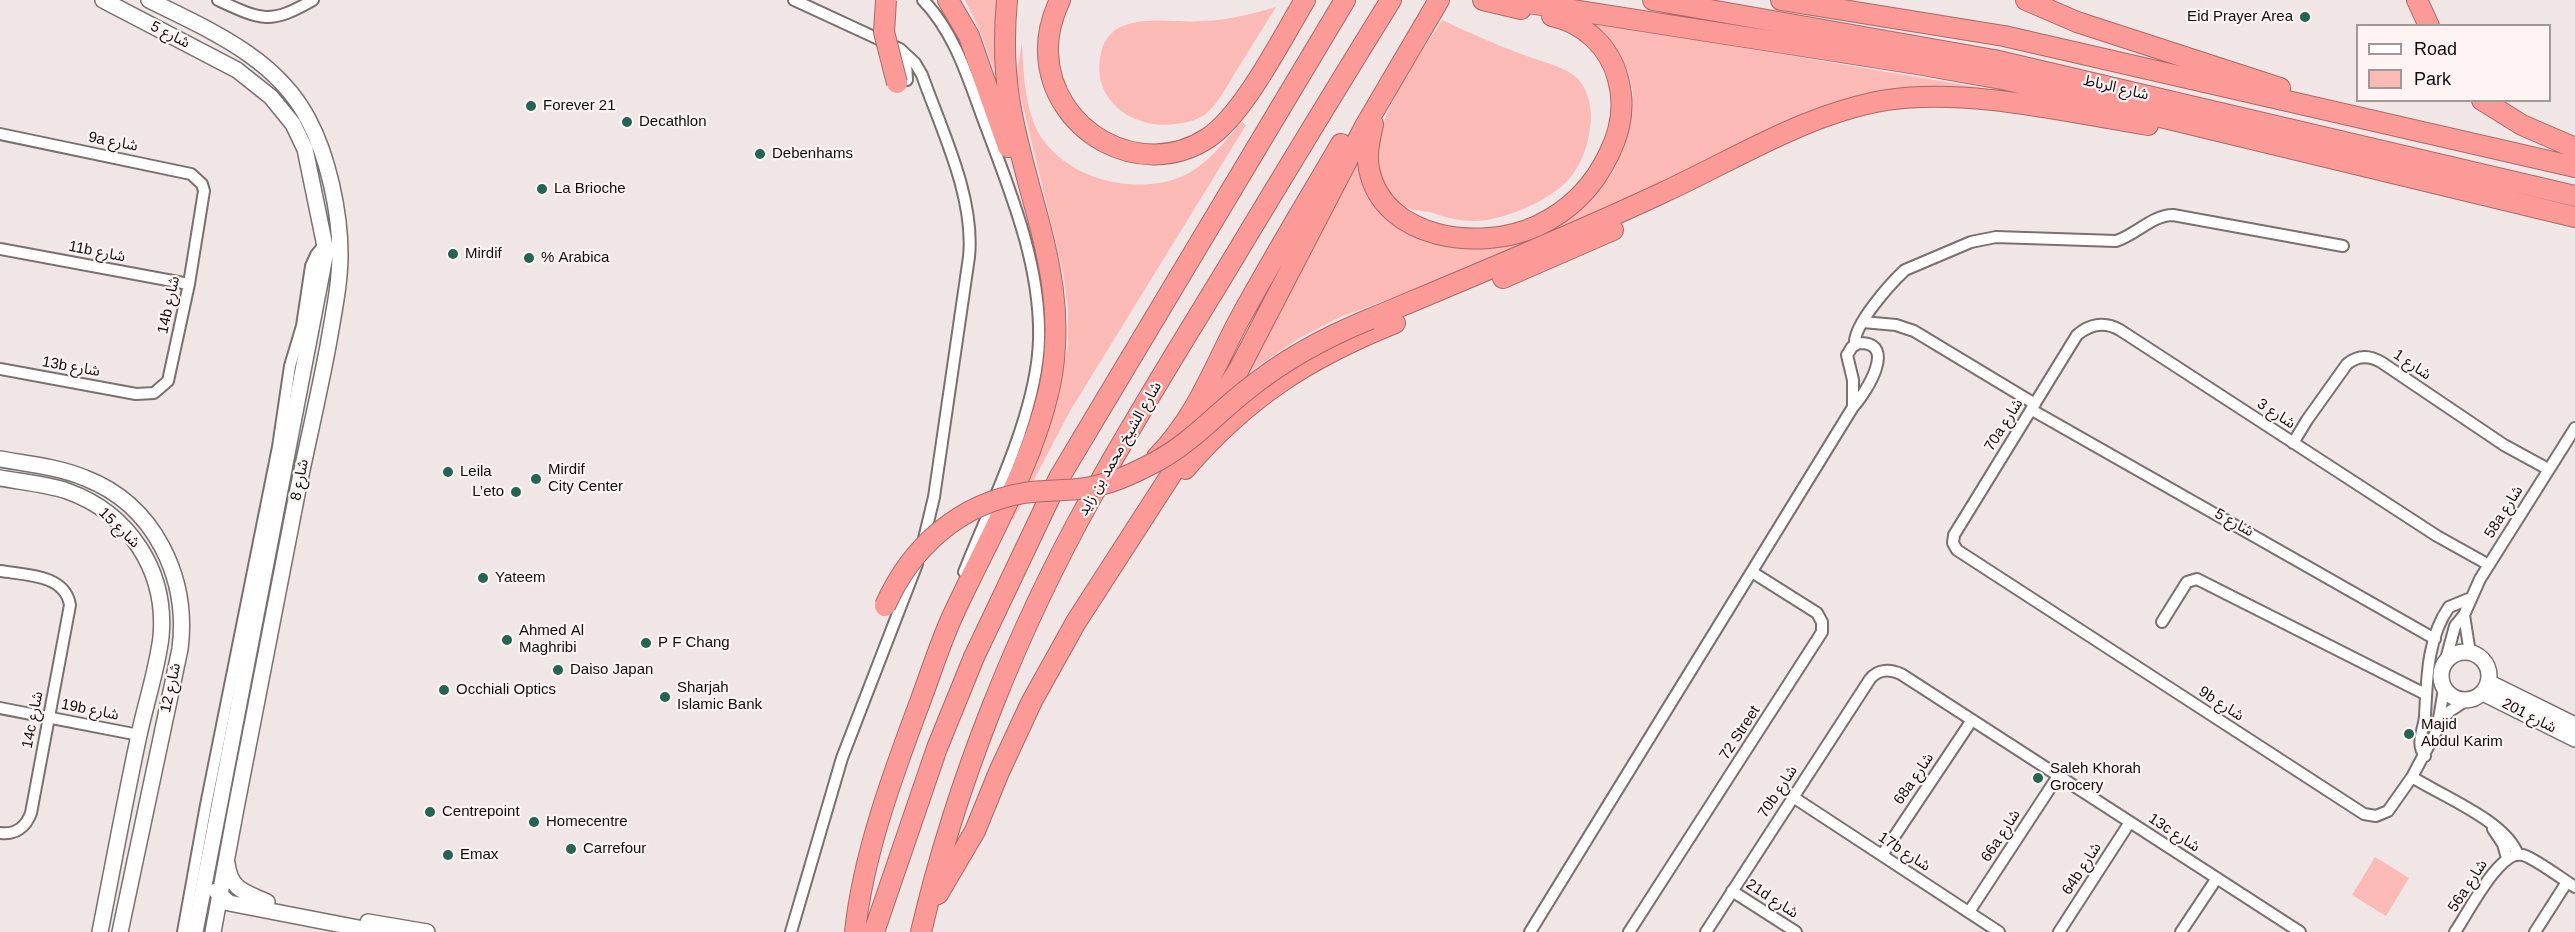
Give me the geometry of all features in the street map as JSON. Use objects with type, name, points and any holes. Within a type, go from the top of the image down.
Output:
[{"type":"highway","points":[[948,0],[969,36],[1016,171],[1040,229]]},
{"type":"highway","points":[[855,932],[873,844],[894,771],[952,617],[1028,454],[1048,390],[1056,324],[1052,273],[1009,96],[1005,42],[1007,0]]},
{"type":"highway","points":[[1060,0],[1050,26],[1048,53],[1052,80],[1064,105],[1081,126],[1103,142],[1129,152],[1156,155],[1179,151],[1199,143],[1226,123],[1260,74],[1305,0]]},
{"type":"highway","points":[[874,932],[904,841],[954,707],[1015,567],[1059,478],[1345,0]]},
{"type":"highway","name":"شارع الشيخ محمد بن زايد","points":[[921,932],[958,804],[996,700],[1040,597],[1086,508],[1169,365],[1390,0]]},
{"type":"highway","points":[[1146,467],[1169,445],[1189,419],[1237,324],[1426,0]]},
{"type":"highway","points":[[926,911],[955,868],[975,831],[1032,700],[1076,622],[1238,371],[1365,126],[1439,0]]},
{"type":"highway","points":[[1387,88],[1370,137],[1369,168],[1382,199],[1406,221],[1440,234],[1488,239],[1520,233],[1535,227],[1575,201],[1596,177],[1616,136],[1622,102],[1616,70],[1599,42],[1577,25],[1559,17],[1483,0]]},
{"type":"highway","points":[[1509,0],[1996,78],[2575,217]]},
{"type":"highway","name":"شارع الرباط","points":[[1653,0],[1994,60],[2575,196]]},
{"type":"highway","name":"شارع الرباط","points":[[1781,0],[2004,36],[2575,167]]},
{"type":"highway","points":[[2026,0],[2077,22],[2260,80],[2332,110]]},
{"type":"highway","points":[[2416,0],[2428,24]]},
{"type":"highway","points":[[885,8],[885,40],[900,82]]},
{"type":"highway","points":[[885,606],[899,578],[917,553],[940,531],[966,513],[994,500],[1017,494],[1100,486],[1124,478],[1186,442],[1246,390],[1284,362],[1326,338],[1571,235],[1814,121],[1846,110],[1888,100],[1939,97],[1994,101],[2270,143]]},
{"type":"highway","points":[[2485,102],[2522,125],[2575,148]]},
{"type":"highway","points":[[1142,518],[1230,421],[1261,395],[1297,370],[1368,334],[1634,220],[1748,152]]},
{"type":"street","name":"شارع 5","points":[[103,0],[237,70]]},
{"type":"street","name":"شارع 5","points":[[149,0],[214,32],[248,53]]},
{"type":"street","points":[[218,0],[253,16],[269,18],[285,15],[313,0]]},
{"type":"street","points":[[786,0],[903,59],[907,67],[900,82]]},
{"type":"street","points":[[791,932],[842,758],[914,572],[927,531],[953,372],[970,232],[964,194],[922,75],[915,63],[900,49],[794,0]]},
{"type":"street","points":[[923,0],[938,19],[955,48],[1001,166],[1029,256],[1039,321],[1037,361],[1026,409],[997,492],[962,576],[952,617]]},
{"type":"street","name":"شارع 8","points":[[213,932],[326,353],[338,284],[340,253],[339,231],[327,171],[314,130],[296,99],[248,53]]},
{"type":"street","name":"شارع 8","points":[[195,932],[325,260],[309,164],[300,138],[293,124],[271,97],[237,70]]},
{"type":"street","name":"9a شارع","points":[[0,134],[191,174],[202,183],[204,198]]},
{"type":"street","name":"14b شارع","points":[[136,394],[154,393],[168,381],[189,284],[204,198]]},
{"type":"street","points":[[1855,345],[1856,334],[1863,322],[1895,279],[1905,270],[1928,259],[1987,238],[2116,241],[2135,233],[2160,217],[2173,215],[2343,246]]},
{"type":"street","points":[[183,932],[278,447],[291,366],[302,326],[311,266],[324,244]]},
{"type":"street","name":"11b شارع","points":[[0,249],[189,284]]},
{"type":"street","name":"شارع 5","points":[[1863,322],[1896,325],[1914,331],[2033,407],[2435,639]]},
{"type":"street","name":"70a شارع","points":[[1957,550],[1953,539],[1955,531],[2077,335],[2096,325]]},
{"type":"street","name":"شارع 3","points":[[2096,325],[2113,326],[2487,567]]},
{"type":"street","points":[[1530,932],[1864,392],[1879,360],[1877,351],[1872,345],[1864,343],[1855,345],[1849,351],[1847,360],[1854,380],[1853,407]]},
{"type":"street","name":"شارع 1","points":[[2296,444],[2307,420],[2347,364],[2357,358],[2372,358],[2546,472]]},
{"type":"street","name":"13b شارع","points":[[0,369],[136,394]]},
{"type":"street","name":"58a شارع","points":[[2445,663],[2453,630],[2464,615],[2470,597],[2575,428]]},
{"type":"street","name":"شارع 12","points":[[0,459],[63,471],[88,479],[122,499],[150,527],[171,564],[181,602],[180,650],[120,932]]},
{"type":"street","name":"شارع 15","points":[[0,478],[52,487],[77,495],[100,508],[132,536],[146,556],[157,583],[161,608],[159,646]]},
{"type":"street","name":"9b شارع","points":[[1957,550],[2364,814],[2376,816],[2388,811],[2414,774],[2439,724],[2444,689]]},
{"type":"street","name":"14c شارع","points":[[0,571],[51,580],[66,592],[70,612],[29,818],[16,831],[0,833]]},
{"type":"street","name":"72 Street","points":[[1629,932],[1822,632],[1822,622],[1817,614],[1752,572]]},
{"type":"street","points":[[2162,622],[2187,582],[2197,579],[2425,694]]},
{"type":"street","points":[[2425,756],[2419,746],[2435,639],[2449,607],[2470,597]]},
{"type":"street","name":"58a شارع","points":[[2464,615],[2470,653]]},
{"type":"street","name":"شارع 12","points":[[100,932],[159,646]]},
{"type":"street","points":[[2458,653],[2470,653],[2483,661],[2488,671],[2486,687],[2474,699],[2464,701],[2451,696],[2444,689],[2440,679],[2445,663],[2458,653]]},
{"type":"street","points":[[247,664],[251,676],[247,702],[255,710]]},
{"type":"street","name":"13c شارع","points":[[1879,672],[1893,671],[1901,674],[2300,932]]},
{"type":"street","name":"70b شارع","points":[[1706,932],[1870,679],[1879,672]]},
{"type":"street","name":"شارع 201","points":[[2486,687],[2575,724]]},
{"type":"street","name":"شارع 201","points":[[2486,687],[2575,739]]},
{"type":"street","name":"9b شارع","points":[[2439,724],[2450,711],[2464,701]]},
{"type":"street","name":"19b شارع","points":[[0,708],[139,735]]},
{"type":"street","name":"68a شارع","points":[[1882,855],[1972,720]]},
{"type":"street","points":[[2414,774],[2486,821],[2512,856],[2523,855],[2571,885],[2535,932]]},
{"type":"street","name":"66a شارع","points":[[1969,912],[2058,776]]},
{"type":"street","name":"17b شارع","points":[[1793,797],[1999,932]]},
{"type":"street","points":[[124,812],[128,829],[123,864],[126,869],[132,871]]},
{"type":"street","points":[[219,813],[224,824],[213,884],[220,896]]},
{"type":"street","name":"64b شارع","points":[[2060,932],[2130,822]]},
{"type":"street","name":"56a شارع","points":[[2455,932],[2498,866],[2512,856]]},
{"type":"street","points":[[227,860],[231,880],[236,886],[268,906]]},
{"type":"street","points":[[2181,932],[2217,878]]},
{"type":"street","name":"21d شارع","points":[[1732,891],[1796,932]]},
{"type":"street","points":[[201,904],[220,896],[379,932]]},
{"type":"street","points":[[213,932],[229,914],[268,906],[427,932]]},
{"type":"green space","points":[[965,0],[1000,0],[1002,93],[980,31]]},
{"type":"green space","points":[[1276,7],[1220,98],[1209,111],[1198,119],[1160,125],[1130,117],[1109,98],[1102,85],[1099,70],[1102,49],[1108,37],[1119,28],[1143,21],[1222,19]]},
{"type":"green space","points":[[1442,20],[1528,57],[1564,69],[1576,77],[1584,88],[1589,101],[1591,121],[1588,140],[1577,169],[1557,190],[1522,210],[1480,221],[1459,220],[1413,210],[1402,205],[1384,183],[1376,154],[1381,129],[1404,80]]},
{"type":"green space","points":[[1591,22],[1988,89],[1896,89],[1834,102],[1764,133],[1631,199],[1419,288],[1340,317],[1298,339],[1239,379],[1361,156],[1362,178],[1372,197],[1437,241],[1561,222],[1580,210],[1614,171],[1630,115],[1633,92],[1628,71],[1617,51]]},
{"type":"green space","points":[[1022,42],[1027,97],[1031,115],[1040,136],[1055,153],[1073,167],[1094,177],[1117,183],[1141,185],[1164,182],[1185,175],[1209,158],[1242,122],[1246,125],[1070,411],[1013,520],[1011,519],[1033,468],[1060,386],[1068,344],[1068,309],[1063,272],[1016,77]]},
{"type":"green space","points":[[2375,857],[2409,878],[2386,916],[2352,895]]},
{"type":"place","name":"Eid Prayer Area","points":[[2305,17]]},
{"type":"place","name":"Forever 21","points":[[531,106]]},
{"type":"place","name":"Decathlon","points":[[627,122]]},
{"type":"place","name":"Debenhams","points":[[760,154]]},
{"type":"place","name":"La Brioche","points":[[542,189]]},
{"type":"place","name":"Mirdif","points":[[453,254]]},
{"type":"place","name":"% Arabica","points":[[529,258]]},
{"type":"place","name":"Leila","points":[[448,472]]},
{"type":"place","name":"Mirdif City Center","points":[[536,479]]},
{"type":"place","name":"L’eto","points":[[516,492]]},
{"type":"place","name":"Yateem","points":[[483,578]]},
{"type":"place","name":"Ahmed Al Maghribi","points":[[507,640]]},
{"type":"place","name":"P F Chang","points":[[646,643]]},
{"type":"place","name":"Daiso Japan","points":[[558,670]]},
{"type":"place","name":"Occhiali Optics","points":[[444,690]]},
{"type":"place","name":"Sharjah Islamic Bank","points":[[665,697]]},
{"type":"place","name":"Majid Abdul Karim","points":[[2409,734]]},
{"type":"place","name":"Saleh Khorah Grocery","points":[[2038,778]]},
{"type":"place","name":"Centrepoint","points":[[430,812]]},
{"type":"place","name":"Homecentre","points":[[534,822]]},
{"type":"place","name":"Carrefour","points":[[571,849]]},
{"type":"place","name":"Emax","points":[[448,855]]}]
